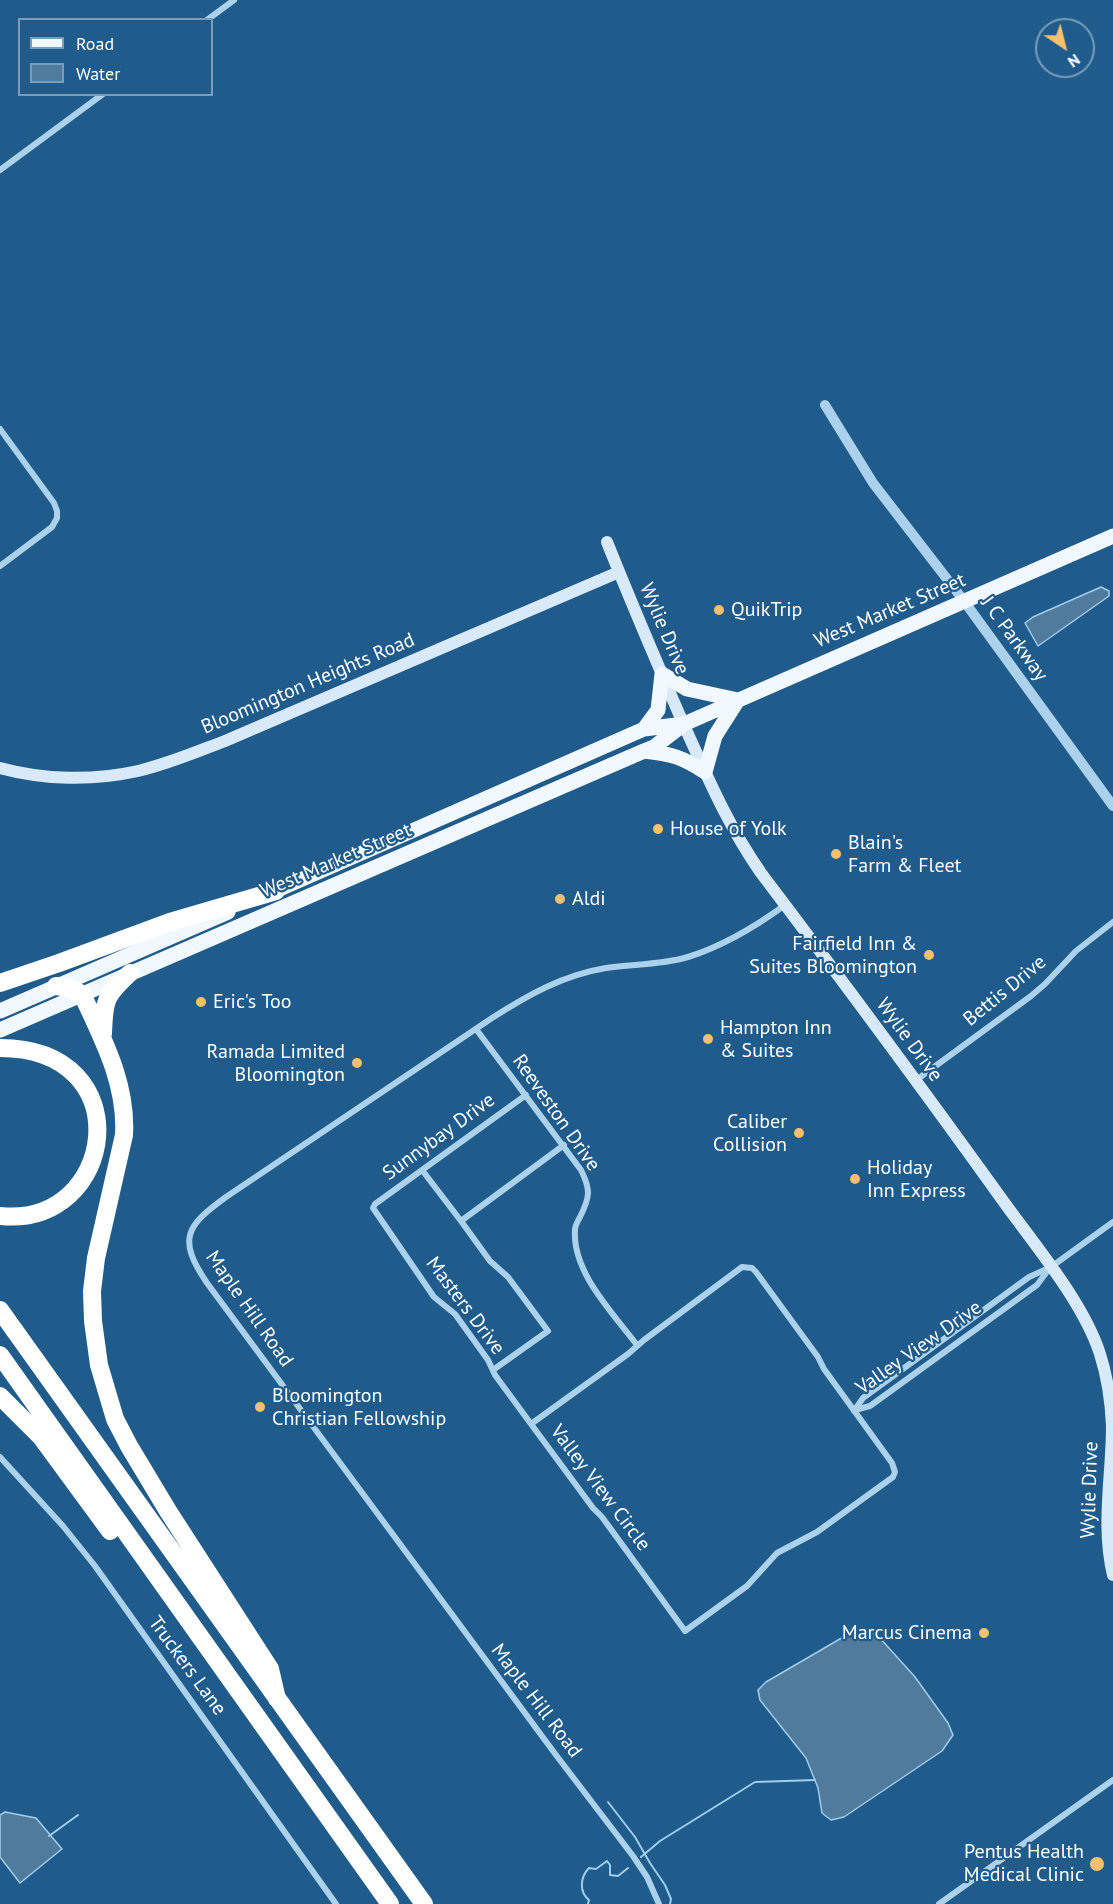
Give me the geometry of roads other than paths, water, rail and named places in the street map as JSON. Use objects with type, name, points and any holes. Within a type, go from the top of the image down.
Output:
[{"type":"highway","points":[[0,983],[170,922],[276,891]]},
{"type":"highway","points":[[103,1041],[104,1008],[107,997],[130,973]]},
{"type":"highway","points":[[56,986],[70,988],[82,994],[117,1074],[122,1093],[125,1121],[121,1150],[96,1257],[92,1291],[93,1321],[99,1365],[115,1419],[168,1510],[270,1669],[277,1700]]},
{"type":"highway","points":[[0,1048],[18,1048],[44,1054],[71,1071],[80,1080],[92,1100],[96,1110],[98,1135],[96,1153],[90,1167],[81,1180],[59,1202],[31,1214],[0,1216]]},
{"type":"highway","points":[[0,1310],[424,1904]]},
{"type":"highway","points":[[0,1355],[390,1904]]},
{"type":"highway","points":[[0,1396],[40,1437],[147,1581],[195,1630]]},
{"type":"main road","name":"West Market Street","points":[[0,1030],[645,751],[654,747],[684,724],[1113,536]]},
{"type":"main road","name":"Wylie Drive","points":[[607,542],[662,674],[727,820],[785,905],[1051,1267],[1087,1323],[1100,1354],[1107,1385],[1112,1426],[1107,1530],[1108,1552],[1113,1575]]},
{"type":"main road","name":"Bloomington Heights Road","points":[[0,768],[21,773],[67,778],[123,774],[166,763],[225,741],[619,572]]},
{"type":"main road","points":[[644,729],[658,710],[662,674],[687,689],[738,700],[715,736],[705,772],[679,757],[645,751]]},
{"type":"main road","name":"West Market Street","points":[[0,1011],[644,729],[684,724]]},
{"type":"street","points":[[210,18],[234,0]]},
{"type":"street","points":[[0,170],[100,96]]},
{"type":"street","name":"J C Parkway","points":[[825,405],[873,483],[964,602],[1113,806]]},
{"type":"street","points":[[0,429],[54,503],[57,511],[57,518],[52,527],[0,566]]},
{"type":"street","name":"Maple Hill Road","points":[[658,1904],[647,1877],[633,1856],[207,1283],[195,1266],[189,1244],[192,1230],[207,1211],[476,1029],[535,992],[587,972],[667,962],[687,957],[722,944],[745,932],[785,905]]},
{"type":"street","name":"Bettis Drive","points":[[915,1081],[1031,996],[1076,951],[1113,922]]},
{"type":"street","name":"Reeveston Drive","points":[[476,1029],[564,1145],[588,1183],[589,1199],[575,1227],[575,1249],[585,1275],[637,1346]]},
{"type":"street","name":"Sunnybay Drive","points":[[373,1208],[375,1204],[526,1095]]},
{"type":"street","points":[[460,1221],[564,1145]]},
{"type":"street","points":[[422,1170],[490,1261],[508,1276],[548,1331],[493,1370]]},
{"type":"street","name":"Masters Drive","points":[[373,1208],[434,1297],[455,1314],[489,1360],[517,1407],[531,1424]]},
{"type":"street","name":"Valley View Drive","points":[[854,1410],[863,1398],[1019,1283],[1051,1267],[1113,1222]]},
{"type":"street","name":"Valley View Drive","points":[[854,1410],[870,1406],[936,1359],[1037,1285],[1051,1267]]},
{"type":"street","name":"Valley View Circle","points":[[742,1268],[752,1268],[819,1357],[824,1369],[892,1463],[895,1472],[893,1478],[817,1532],[777,1553],[747,1586],[685,1631],[531,1424],[637,1346],[742,1268]]},
{"type":"street","name":"Truckers Lane","points":[[0,1457],[63,1526],[95,1566],[336,1904]]},
{"type":"street","points":[[939,1904],[1113,1780]]},
{"type":"water","points":[[1101,587],[1109,591],[1109,596],[1038,646],[1025,623],[1033,617]]},
{"type":"water","points":[[857,1629],[867,1630],[879,1637],[915,1677],[948,1723],[953,1735],[942,1751],[844,1817],[831,1820],[822,1813],[818,1788],[806,1758],[760,1700],[758,1690],[766,1682]]},
{"type":"water","points":[[5,1812],[36,1818],[62,1849],[20,1883],[0,1857],[0,1815]]},
{"type":"waterway","points":[[641,1857],[660,1841],[755,1782],[815,1780]]},
{"type":"waterway","points":[[608,1802],[635,1837],[665,1885],[671,1899],[670,1904]]},
{"type":"waterway","points":[[49,1836],[78,1815]]},
{"type":"waterway","points":[[588,1904],[589,1900],[582,1889],[582,1884],[589,1868],[596,1869],[607,1861],[610,1865],[610,1875],[618,1876],[628,1868]]},
{"type":"place","name":"QuikTrip","points":[[719,610]]},
{"type":"place","name":"House of Yolk","points":[[658,829]]},
{"type":"place","name":"Blain's Farm & Fleet","points":[[836,854]]},
{"type":"place","name":"Aldi","points":[[560,899]]},
{"type":"place","name":"Fairfield Inn & Suites Bloomington","points":[[929,955]]},
{"type":"place","name":"Eric's Too","points":[[201,1002]]},
{"type":"place","name":"Hampton Inn & Suites","points":[[708,1039]]},
{"type":"place","name":"Ramada Limited Bloomington","points":[[357,1063]]},
{"type":"place","name":"Caliber Collision","points":[[799,1133]]},
{"type":"place","name":"Holiday Inn Express","points":[[855,1179]]},
{"type":"place","name":"Bloomington Christian Fellowship","points":[[260,1407]]},
{"type":"place","name":"Marcus Cinema","points":[[984,1633]]},
{"type":"place","name":"Pentus Health Medical Clinic","points":[[1097,1864]]}]
